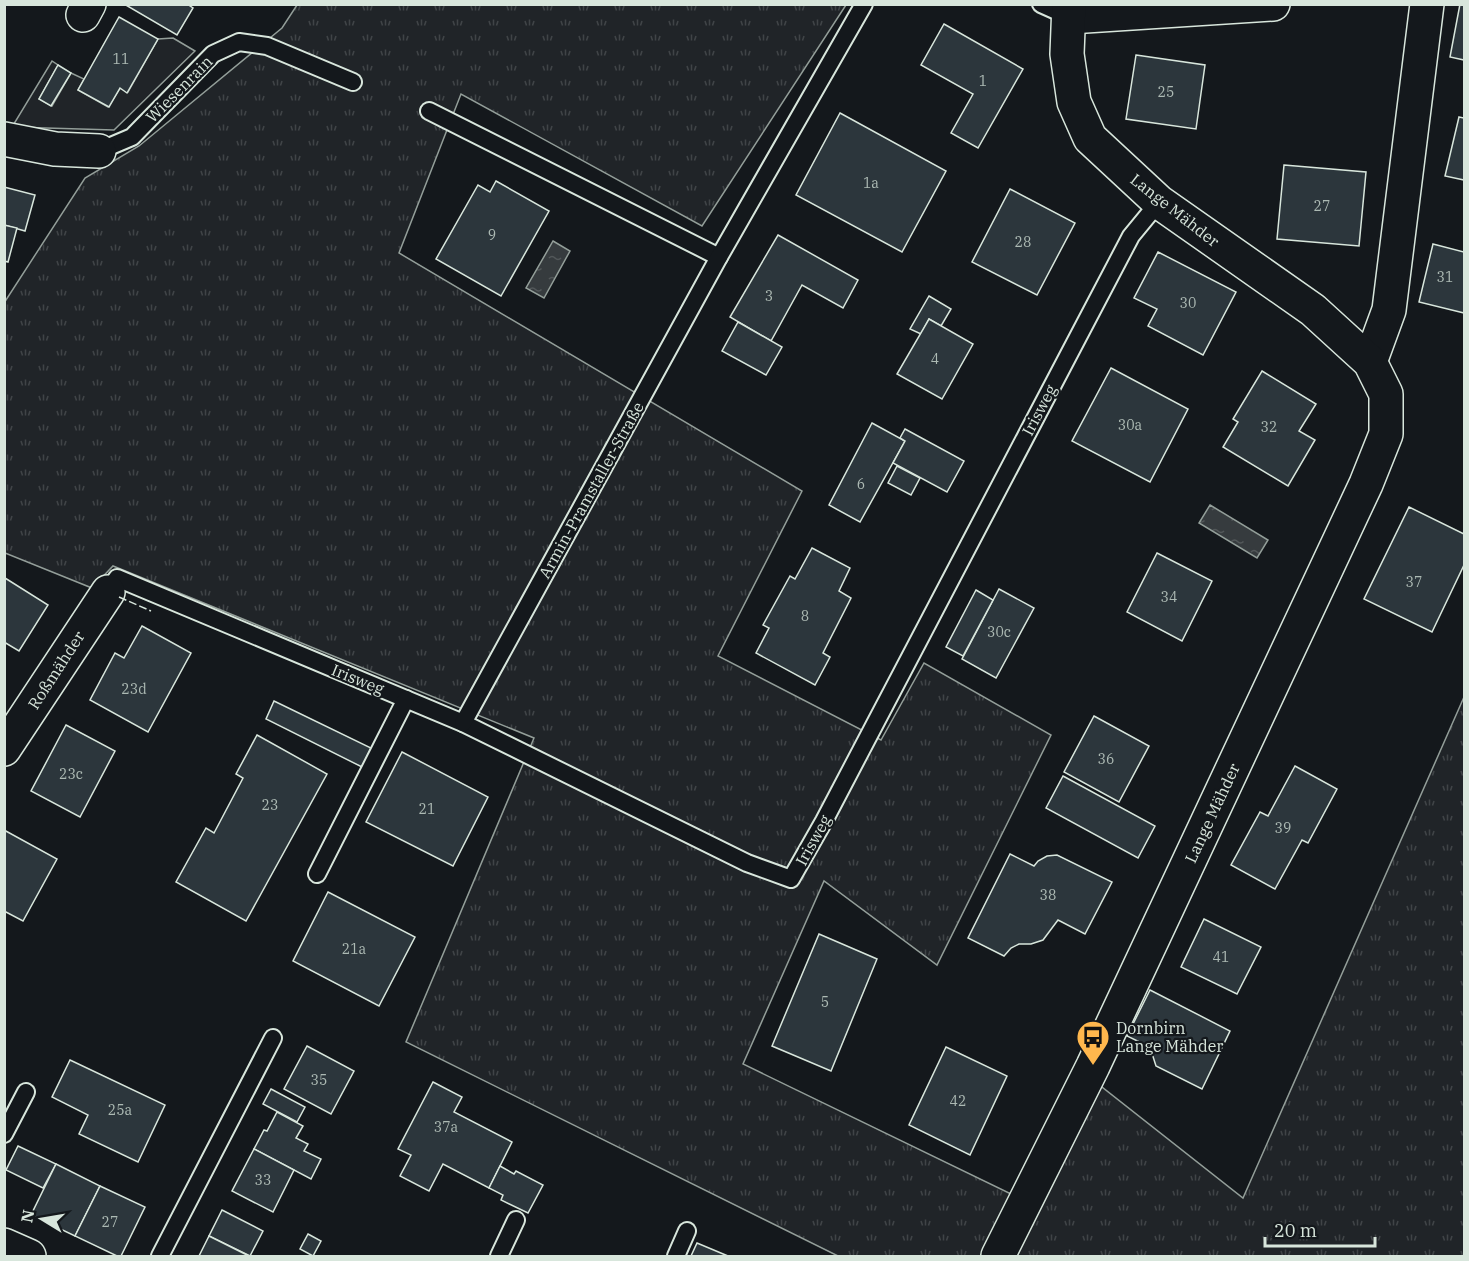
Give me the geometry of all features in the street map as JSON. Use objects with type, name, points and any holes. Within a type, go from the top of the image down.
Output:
[{"type":"street","points":[[1060,9],[1273,4]]},
{"type":"street","points":[[1370,362],[1389,310],[1427,4]]},
{"type":"street","name":"Lange Mähder","points":[[999,1257],[1093,1066],[1366,484],[1386,434],[1386,394],[1370,362],[1313,310],[1160,202],[1090,138],[1074,102],[1060,9]]},
{"type":"street","name":"Wiesenrain","points":[[4,139],[55,149],[99,151]]},
{"type":"street","name":"Roßmähder","points":[[4,749],[108,592]]},
{"type":"street","points":[[4,1245],[29,1257]]},
{"type":"lane","name":"Armin-Pramstaller-Straße","points":[[463,723],[719,258],[864,4]]},
{"type":"lane","name":"Wiesenrain","points":[[99,151],[132,137],[213,54],[238,42],[267,46],[353,82]]},
{"type":"lane","points":[[429,111],[719,258]]},
{"type":"lane","name":"Irisweg","points":[[108,592],[117,578],[406,699],[463,723],[747,862],[791,879],[824,821],[1131,236],[1160,202]]},
{"type":"lane","points":[[317,874],[406,699]]},
{"type":"lane","points":[[160,1257],[273,1038]]},
{"type":"lane","points":[[4,1134],[26,1092]]},
{"type":"lane","points":[[499,1257],[516,1220]]},
{"type":"lane","points":[[676,1257],[687,1231]]},
{"type":"green space","points":[[297,5],[846,5],[702,226],[461,94],[399,253],[802,491],[718,656],[881,740],[924,663],[1051,735],[937,965],[824,881],[743,1064],[1040,1208],[1098,1084],[1243,1198],[1464,697],[1464,1256],[838,1256],[406,1042],[534,738],[113,566],[92,588],[5,553],[4,303],[85,178],[139,146],[282,28]]},
{"type":"green space","points":[[173,38],[195,51],[114,130],[12,127],[52,61],[58,65],[39,99],[52,106],[71,73],[84,79],[78,90],[108,107],[120,88],[128,92],[158,39]]},
{"type":"water","points":[[553,241],[570,251],[544,298],[526,288]]},
{"type":"water","points":[[1210,505],[1268,540],[1257,558],[1199,523]]},
{"type":"building","points":[[124,4],[187,4],[193,8],[177,35]]},
{"type":"building","points":[[1460,4],[1464,4],[1464,60],[1450,57]]},
{"type":"building","points":[[119,17],[158,39],[127,93],[120,88],[109,107],[78,90]]},
{"type":"building","points":[[944,24],[1023,69],[978,148],[951,133],[973,94],[921,65]]},
{"type":"building","points":[[1136,55],[1205,65],[1196,129],[1126,119]]},
{"type":"building","points":[[58,65],[71,73],[51,106],[39,99]]},
{"type":"building","points":[[840,113],[946,171],[902,252],[796,195]]},
{"type":"building","points":[[1459,117],[1464,118],[1464,180],[1445,176]]},
{"type":"building","points":[[1284,165],[1366,172],[1359,246],[1277,239]]},
{"type":"building","points":[[496,181],[549,211],[501,296],[436,259],[478,185],[490,192]]},
{"type":"building","points":[[4,187],[35,195],[25,231],[4,225]]},
{"type":"building","points":[[1010,189],[1075,223],[1037,295],[972,262]]},
{"type":"building","points":[[4,225],[17,228],[8,262],[4,261]]},
{"type":"building","points":[[778,235],[858,280],[843,308],[802,285],[771,341],[730,317]]},
{"type":"building","points":[[1433,244],[1464,252],[1464,313],[1419,302]]},
{"type":"building","points":[[1158,252],[1236,292],[1203,355],[1148,326],[1157,309],[1134,298]]},
{"type":"building","points":[[929,296],[951,309],[941,326],[929,319],[921,334],[910,329]]},
{"type":"building","points":[[929,319],[973,344],[942,399],[897,374]]},
{"type":"building","points":[[738,322],[782,347],[766,375],[722,351]]},
{"type":"building","points":[[1111,368],[1188,409],[1150,482],[1072,441]]},
{"type":"building","points":[[1262,371],[1316,404],[1299,431],[1315,440],[1288,486],[1223,447],[1238,422],[1233,419]]},
{"type":"building","points":[[872,423],[905,441],[860,522],[829,505]]},
{"type":"building","points":[[905,429],[964,461],[947,492],[893,463],[905,441],[900,438]]},
{"type":"building","points":[[897,466],[920,478],[911,495],[888,483]]},
{"type":"building","points":[[1409,507],[1464,534],[1464,565],[1432,632],[1364,599]]},
{"type":"building","points":[[812,548],[850,568],[839,591],[851,598],[823,653],[830,657],[815,685],[756,653],[769,628],[763,625],[790,576],[795,579]]},
{"type":"building","points":[[1157,553],[1212,581],[1182,641],[1127,612]]},
{"type":"building","points":[[5,578],[48,605],[19,651],[4,642]]},
{"type":"building","points":[[999,589],[1034,608],[996,678],[962,659]]},
{"type":"building","points":[[976,590],[993,600],[963,656],[946,647]]},
{"type":"building","points":[[142,626],[191,653],[148,732],[90,700],[115,653],[124,658]]},
{"type":"building","points":[[274,701],[371,748],[362,767],[266,719]]},
{"type":"building","points":[[1094,716],[1149,746],[1119,802],[1064,772]]},
{"type":"building","points":[[66,725],[115,751],[80,817],[31,791]]},
{"type":"building","points":[[257,735],[327,774],[246,921],[176,882],[206,828],[214,833],[243,778],[236,774]]},
{"type":"building","points":[[402,752],[488,797],[453,866],[366,822]]},
{"type":"building","points":[[1295,766],[1337,789],[1308,843],[1302,840],[1275,889],[1231,865],[1260,812],[1268,816]]},
{"type":"building","points":[[1063,776],[1155,826],[1138,858],[1046,808]]},
{"type":"building","points":[[4,830],[57,859],[23,921],[4,911]]},
{"type":"building","points":[[1010,854],[1034,866],[1047,856],[1057,855],[1112,882],[1085,934],[1058,920],[1043,940],[1031,944],[1019,944],[1011,948],[1004,956],[968,938]]},
{"type":"building","points":[[328,892],[415,937],[379,1006],[293,961]]},
{"type":"building","points":[[1204,919],[1261,947],[1237,994],[1181,967]]},
{"type":"building","points":[[819,934],[877,959],[831,1071],[772,1046]]},
{"type":"building","points":[[1150,990],[1230,1031],[1202,1089],[1156,1066],[1150,1047],[1127,1036]]},
{"type":"building","points":[[307,1046],[354,1071],[331,1114],[284,1089]]},
{"type":"building","points":[[946,1047],[1007,1076],[970,1155],[909,1125]]},
{"type":"building","points":[[70,1060],[165,1105],[138,1162],[79,1134],[88,1115],[52,1097]]},
{"type":"building","points":[[433,1082],[462,1097],[454,1112],[512,1142],[489,1188],[443,1164],[429,1191],[400,1176],[411,1155],[398,1149]]},
{"type":"building","points":[[271,1089],[305,1107],[297,1122],[263,1104]]},
{"type":"building","points":[[277,1112],[303,1126],[296,1138],[308,1144],[304,1151],[321,1159],[311,1179],[254,1149]]},
{"type":"building","points":[[18,1146],[56,1164],[43,1188],[6,1170]]},
{"type":"building","points":[[254,1149],[294,1170],[273,1212],[232,1191]]},
{"type":"building","points":[[56,1164],[100,1186],[75,1236],[31,1215]]},
{"type":"building","points":[[500,1166],[514,1174],[516,1171],[543,1185],[528,1213],[501,1200],[503,1195],[489,1188]]},
{"type":"building","points":[[100,1186],[145,1207],[121,1256],[75,1236]]},
{"type":"building","points":[[222,1210],[263,1231],[250,1256],[209,1236]]},
{"type":"building","points":[[308,1234],[321,1241],[313,1256],[300,1249]]},
{"type":"building","points":[[209,1236],[249,1256],[199,1256]]},
{"type":"building","points":[[697,1243],[728,1256],[691,1256]]},
{"type":"fence","points":[[119,597],[151,611]]},
{"type":"place","name":"Dornbirn Lange Mähder","points":[[1093,1066]]}]
